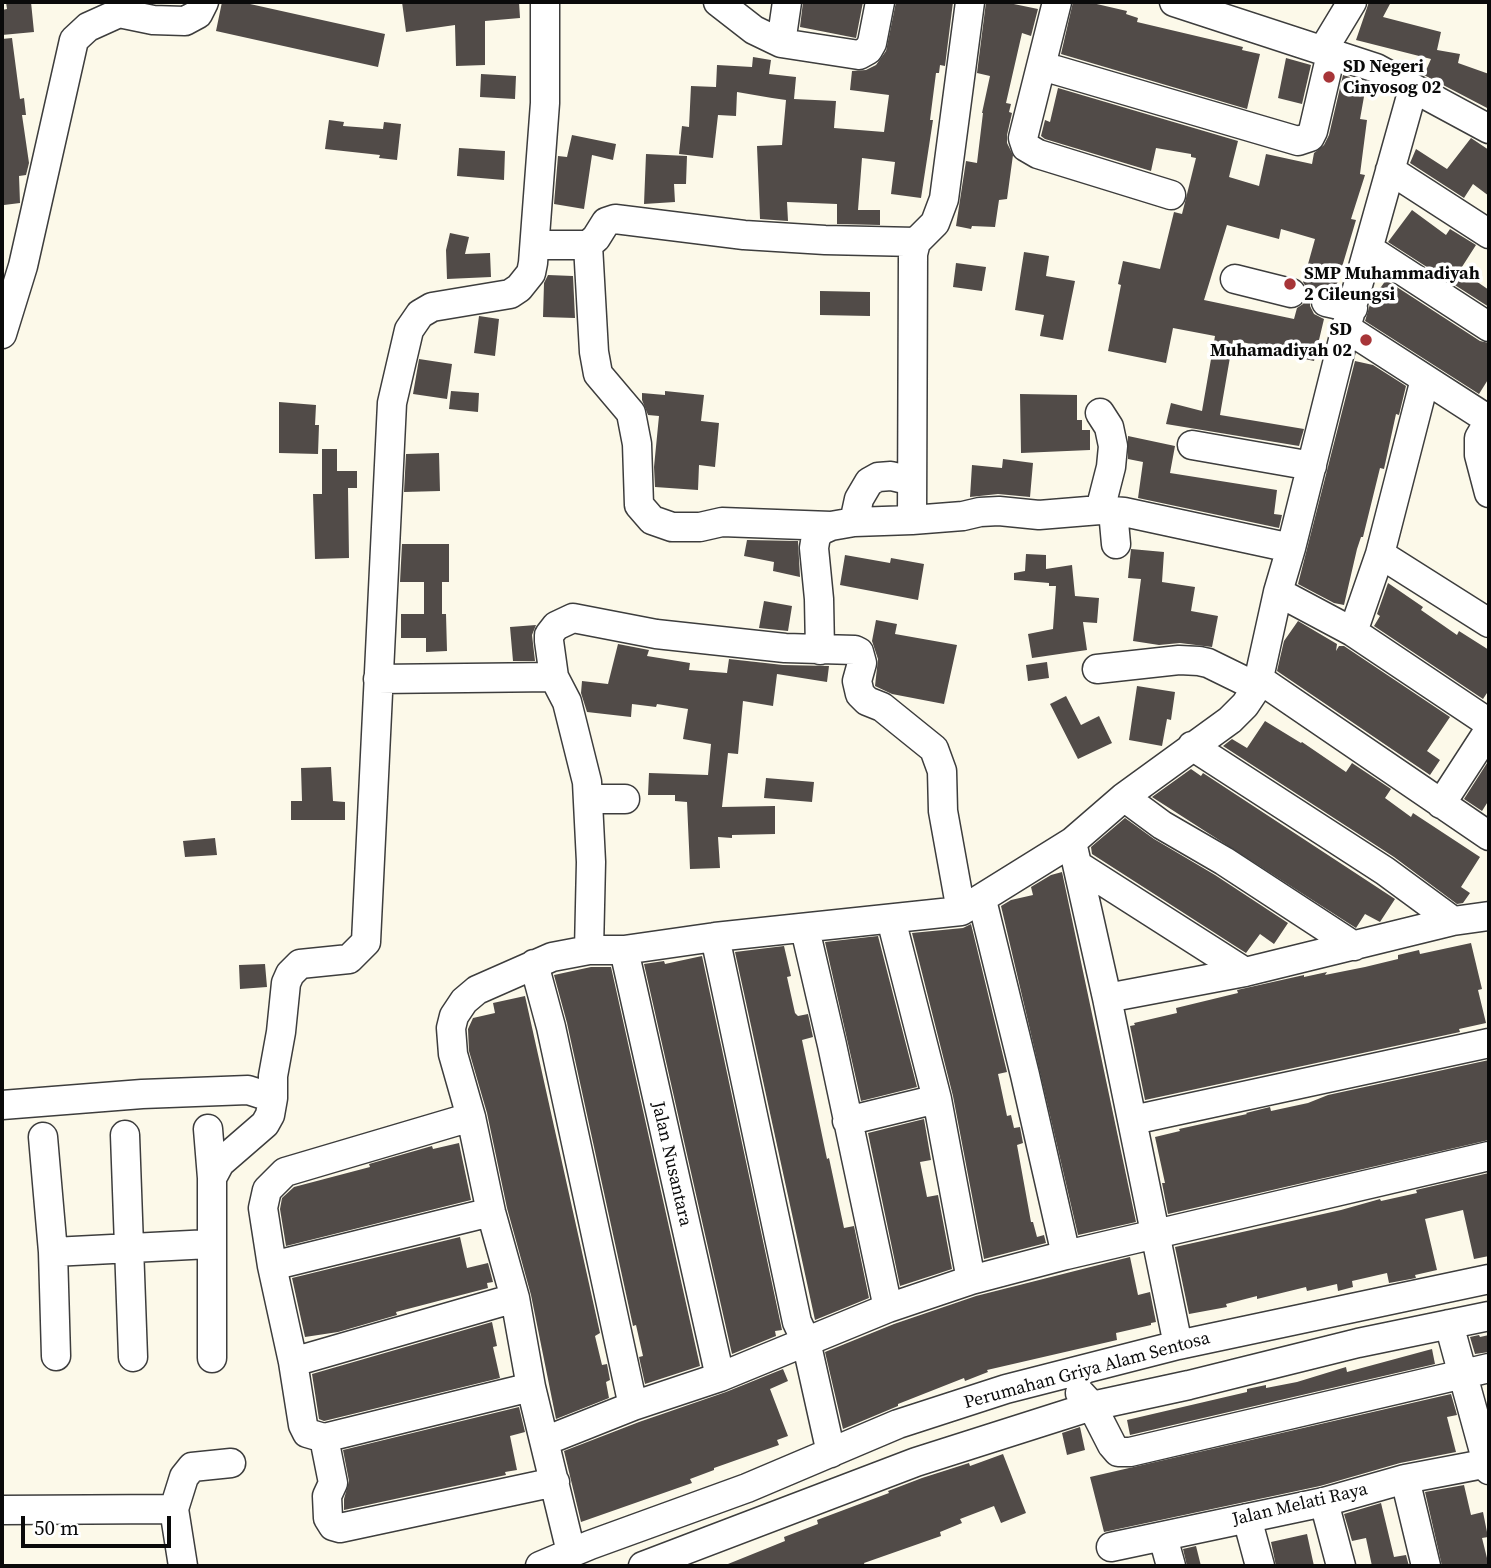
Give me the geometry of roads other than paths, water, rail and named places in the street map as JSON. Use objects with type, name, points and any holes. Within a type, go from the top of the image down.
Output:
[{"type":"street","points":[[2,334],[23,266],[74,40],[116,7],[153,20],[185,21],[198,13],[204,2]]},
{"type":"street","points":[[212,1178],[220,1163],[265,1125],[270,1115],[286,983],[290,974],[300,964],[349,959],[366,942],[392,403],[413,321],[432,307],[510,294],[519,288],[531,273],[545,103],[545,2]]},
{"type":"street","points":[[718,2],[754,30],[781,43],[859,55],[868,50],[872,43],[880,2]]},
{"type":"street","points":[[781,43],[787,2]]},
{"type":"street","points":[[912,520],[913,254],[916,242],[935,222],[944,199],[970,2]]},
{"type":"street","points":[[1057,2],[1023,138],[1026,147],[1038,154],[1171,195]]},
{"type":"street","points":[[1042,66],[1298,141],[1311,137],[1319,111],[1327,52],[1352,2]]},
{"type":"street","points":[[1181,3],[1376,68],[1489,129]]},
{"type":"street","points":[[588,1554],[555,1482],[531,1387],[515,1298],[453,1054],[451,1028],[454,1016],[464,1001],[477,990],[552,957],[589,950],[624,950],[715,937],[891,919],[972,906],[1075,854],[1124,797],[1230,720],[1245,705],[1258,683],[1278,592],[1312,466],[1342,313],[1369,250],[1413,89]]},
{"type":"street","points":[[1390,170],[1489,234]]},
{"type":"street","points":[[535,244],[588,245],[606,222],[615,219],[744,235],[916,242]]},
{"type":"street","points":[[588,245],[594,352],[598,374],[631,413],[637,444],[639,505],[652,520],[672,527],[700,527],[722,522],[843,524],[963,516],[980,512],[1039,515],[1106,510],[1291,548]]},
{"type":"street","points":[[1369,250],[1489,327]]},
{"type":"street","points":[[1236,279],[1292,293]]},
{"type":"street","points":[[1342,313],[1425,379],[1489,420],[1479,438],[1479,455],[1489,493]]},
{"type":"street","points":[[1353,632],[1380,554],[1425,379]]},
{"type":"street","points":[[1100,413],[1109,427],[1113,446],[1106,510],[1116,544]]},
{"type":"street","points":[[1192,444],[1312,466]]},
{"type":"street","points":[[820,650],[814,548],[817,536],[822,530],[843,524],[869,482],[878,477],[891,476],[912,481]]},
{"type":"street","points":[[1380,554],[1489,623]]},
{"type":"street","points":[[1278,592],[1353,632],[1489,723]]},
{"type":"street","points":[[589,950],[592,862],[589,799],[584,764],[567,702],[554,677],[550,635],[561,622],[573,618],[656,634],[859,652],[862,663],[857,681],[860,694],[867,701],[883,707],[934,749],[942,771],[943,811],[1026,1075],[1066,1255]]},
{"type":"street","points":[[1097,670],[1179,660],[1199,661],[1258,683],[1489,835]]},
{"type":"street","points":[[378,679],[554,677]]},
{"type":"street","points":[[1441,804],[1489,730]]},
{"type":"street","points":[[1192,746],[1385,871],[1453,920]]},
{"type":"street","points":[[1124,797],[1162,825],[1354,946]]},
{"type":"street","points":[[589,799],[625,799]]},
{"type":"street","points":[[1075,854],[1245,972]]},
{"type":"street","points":[[1075,854],[1157,1234],[1178,1345]]},
{"type":"street","points":[[1107,998],[1245,972],[1453,920],[1489,916]]},
{"type":"street","points":[[891,919],[937,1099],[971,1280]]},
{"type":"street","points":[[805,929],[888,1308]]},
{"type":"street","points":[[715,937],[797,1322],[806,1341],[831,1454]]},
{"type":"street","name":"Jalan Nusantara","points":[[624,950],[720,1377]]},
{"type":"street","points":[[534,964],[551,1027],[633,1406]]},
{"type":"street","points":[[1133,1120],[1489,1043]]},
{"type":"street","points":[[2,1105],[142,1094],[248,1090],[273,1098]]},
{"type":"street","points":[[847,1121],[937,1099]]},
{"type":"street","points":[[471,1117],[285,1172],[267,1190],[263,1208],[303,1425],[307,1433],[324,1437],[531,1387]]},
{"type":"street","points":[[208,1129],[212,1178],[212,1358]]},
{"type":"street","points":[[125,1135],[133,1357]]},
{"type":"street","points":[[43,1137],[53,1252],[56,1356]]},
{"type":"street","points":[[545,1441],[633,1406],[720,1377],[888,1308],[971,1280],[1066,1255],[1489,1156]]},
{"type":"street","points":[[272,1266],[491,1212]]},
{"type":"street","points":[[53,1252],[210,1244]]},
{"type":"street","name":"Perumahan Griya Alam Sentosa","points":[[540,1566],[588,1554],[898,1424],[1006,1389],[1178,1345],[1489,1279]]},
{"type":"street","points":[[293,1362],[515,1298]]},
{"type":"street","points":[[643,1566],[916,1462],[1093,1406],[1358,1343],[1489,1316]]},
{"type":"street","points":[[1449,1324],[1476,1371],[1489,1465]]},
{"type":"street","points":[[1062,1373],[1093,1406],[1118,1452],[1130,1452],[1476,1371]]},
{"type":"street","points":[[324,1437],[333,1483],[327,1496],[328,1518],[333,1526],[340,1528],[555,1482]]},
{"type":"street","points":[[183,1566],[174,1509],[184,1477],[192,1467],[231,1463]]},
{"type":"street","name":"Jalan Melati Raya","points":[[1111,1548],[1324,1502],[1405,1479],[1489,1465]]},
{"type":"street","points":[[1405,1479],[1426,1566]]},
{"type":"street","points":[[1324,1502],[1341,1566]]},
{"type":"street","points":[[2,1510],[174,1509]]},
{"type":"street","points":[[1247,1518],[1260,1566]]},
{"type":"street","points":[[1163,1536],[1171,1566]]},
{"type":"place","name":"SD Negeri Cinyosog 02","points":[[1329,77]]},
{"type":"place","name":"SMP Muhammadiyah 2 Cileungsi","points":[[1290,284]]},
{"type":"place","name":"SD Muhamadiyah 02","points":[[1366,340]]}]
